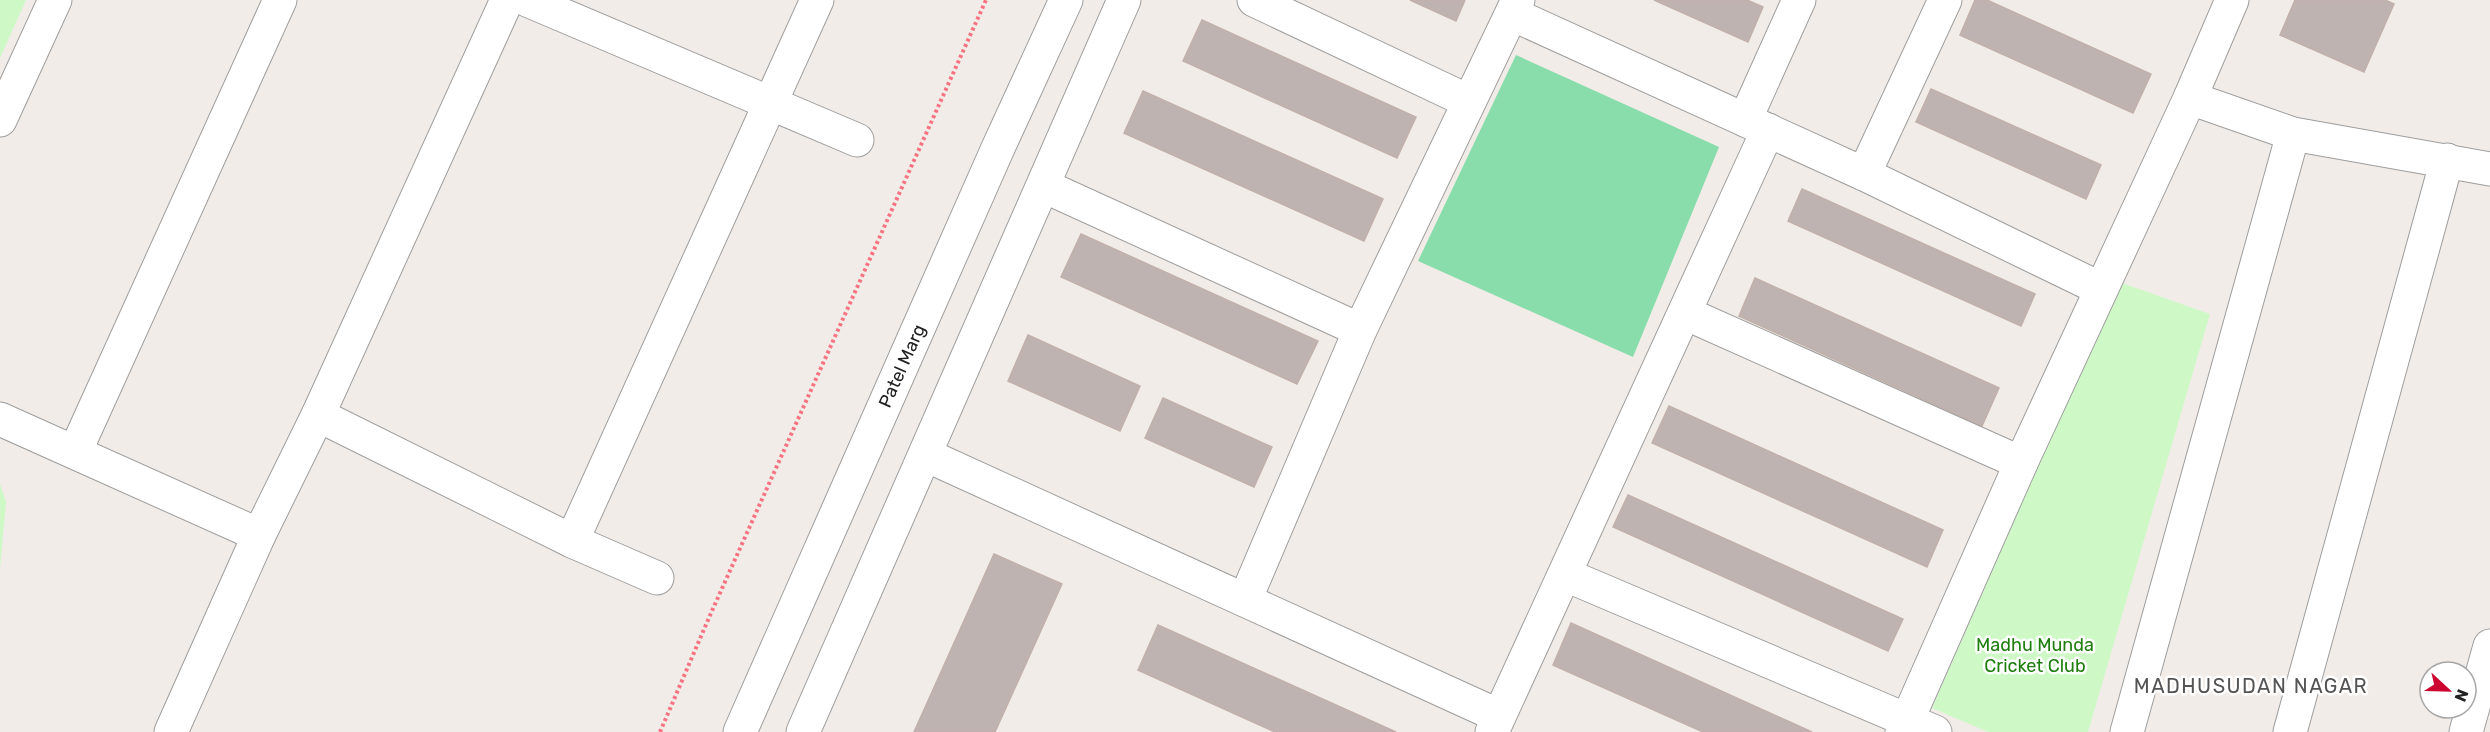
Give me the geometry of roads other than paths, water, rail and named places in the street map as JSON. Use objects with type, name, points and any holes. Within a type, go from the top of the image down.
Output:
[{"type":"street","points":[[0,120],[55,0]]},
{"type":"street","points":[[75,452],[280,0]]},
{"type":"street","points":[[171,732],[259,535],[318,415],[507,0]]},
{"type":"street","points":[[528,0],[857,140]]},
{"type":"street","points":[[572,541],[817,0]]},
{"type":"street","name":"Patel Marg","points":[[740,732],[998,148],[1066,0]]},
{"type":"street","points":[[803,732],[1124,0]]},
{"type":"street","points":[[1254,0],[1468,101]]},
{"type":"street","points":[[926,455],[1245,600],[1496,724],[1685,313],[1757,125],[1799,0]]},
{"type":"street","points":[[1864,174],[1945,0]]},
{"type":"street","points":[[1566,574],[1915,728],[2021,462],[2190,98],[2232,0]]},
{"type":"street","points":[[1245,600],[1360,330],[1515,7],[2101,289]]},
{"type":"street","points":[[2190,98],[2293,134],[2490,169]]},
{"type":"street","points":[[2127,732],[2293,134]]},
{"type":"street","points":[[2290,732],[2447,160]]},
{"type":"street","points":[[1044,186],[1360,330]]},
{"type":"street","points":[[1685,313],[2021,462]]},
{"type":"street","points":[[318,415],[572,541],[657,578]]},
{"type":"street","points":[[0,419],[259,535]]},
{"type":"street","points":[[2466,732],[2490,646]]},
{"type":"district","name":"MADHUSUDAN NAGAR","points":[[2251,686]]},
{"type":"park label","name":"Madhu Munda Cricket Club","points":[[2035,655]]}]
